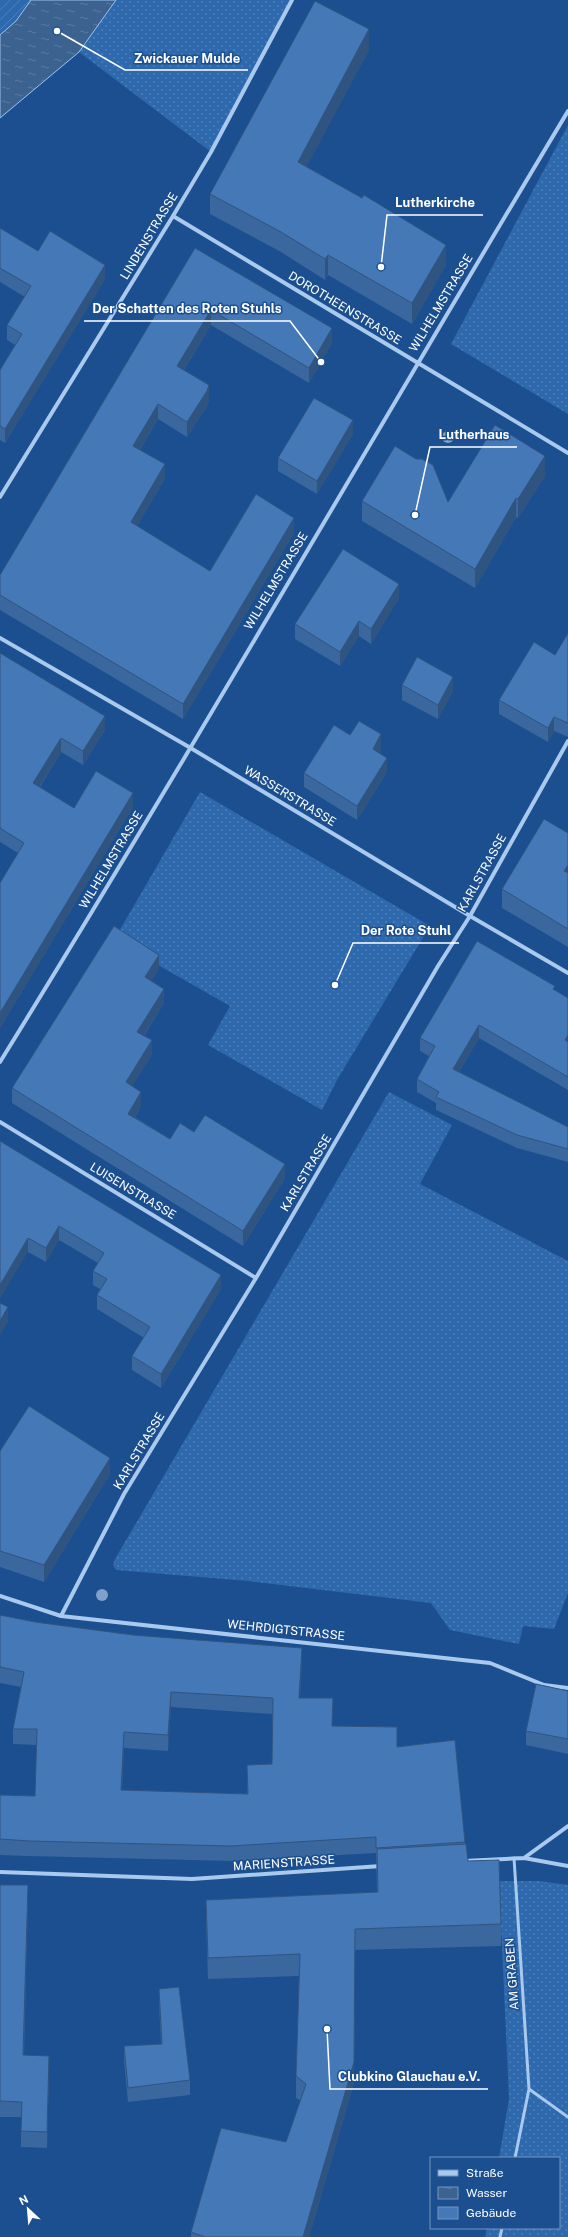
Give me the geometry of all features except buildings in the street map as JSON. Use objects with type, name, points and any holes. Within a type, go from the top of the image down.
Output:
[{"type":"street","name":"LINDENSTRASSE","points":[[0,497],[211,152],[292,0]]},
{"type":"street","name":"WILHELMSTRASSE","points":[[0,1062],[110,883],[189,747],[568,110]]},
{"type":"street","name":"DOROTHEENSTRASSE","points":[[173,216],[568,453]]},
{"type":"street","name":"WASSERSTRASSE","points":[[0,638],[189,747],[470,916],[568,973]]},
{"type":"street","name":"KARLSTRASSE","points":[[62,1616],[124,1494],[256,1278],[434,973],[470,916],[568,741]]},
{"type":"street","name":"LUISENSTRASSE","points":[[0,1122],[256,1278]]},
{"type":"street","name":"WEHRDIGTSTRASSE","points":[[0,1596],[62,1616],[490,1663],[544,1685],[568,1688]]},
{"type":"street","points":[[524,1858],[568,1826]]},
{"type":"street","points":[[459,1861],[524,1858],[568,1866]]},
{"type":"street","name":"MARIENSTRASSE","points":[[0,1872],[192,1879],[388,1866]]},
{"type":"lane","name":"AM GRABEN","points":[[514,1858],[528,2089],[516,2157]]},
{"type":"lane","points":[[528,2089],[568,2117]]},
{"type":"shaded area","points":[[0,0],[31,0],[16,21],[0,35]]},
{"type":"shaded area","points":[[116,0],[292,0],[211,152],[79,52]]},
{"type":"shaded area","points":[[568,125],[568,414],[451,344]]},
{"type":"shaded area","points":[[200,792],[430,926],[337,1080],[322,1110],[208,1045],[230,1006],[114,940]]},
{"type":"shaded area","points":[[389,1092],[452,1125],[420,1184],[568,1261],[568,1593],[554,1629],[523,1626],[519,1644],[450,1630],[431,1603],[248,1581],[116,1570],[113,1565],[115,1559]]},
{"type":"shaded area","points":[[499,1881],[540,1881],[568,1885],[568,2237],[485,2237],[487,2229],[560,2229],[560,2157],[499,2157],[509,2099]]},
{"type":"water","points":[[31,0],[116,0],[79,52],[0,118],[0,35],[16,21]]},
{"type":"place","name":"Zwickauer Mulde","points":[[57,31]]},
{"type":"place","name":"Lutherkirche","points":[[381,267]]},
{"type":"place","name":"Der Schatten des Roten Stuhls","points":[[321,362]]},
{"type":"place","name":"Lutherhaus","points":[[415,515]]},
{"type":"place","name":"Der Rote Stuhl","points":[[335,985]]},
{"type":"place","name":"Clubkino Glauchau e.V.","points":[[327,2029]]}]
